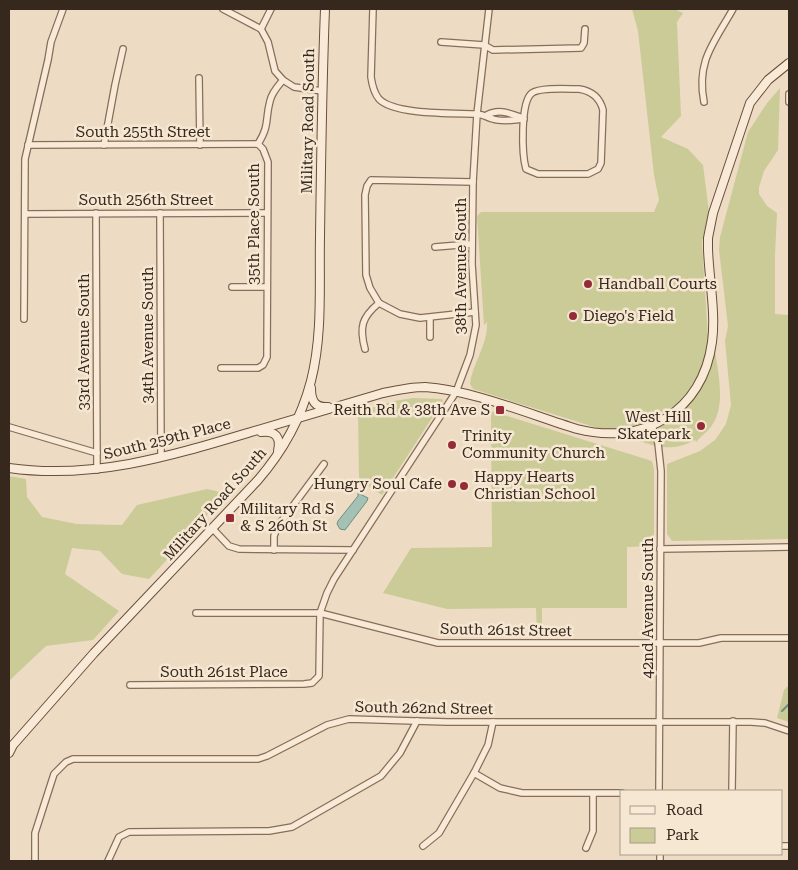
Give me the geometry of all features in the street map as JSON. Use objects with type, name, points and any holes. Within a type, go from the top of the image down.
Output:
[{"type":"main road","name":"Military Road South","points":[[9,752],[13,745],[94,653],[258,480],[278,455],[299,418],[312,380],[319,332],[325,9]]},
{"type":"main road","name":"South 259th Place","points":[[9,468],[57,472],[97,470],[130,465],[405,388],[425,387],[477,397],[597,434],[620,433],[652,426],[675,412],[694,391],[704,373],[713,332],[708,238],[713,213],[750,103],[768,80],[789,64]]},
{"type":"main road","points":[[312,380],[311,393],[314,403],[320,407],[338,406]]},
{"type":"main road","points":[[242,435],[273,432],[279,440],[278,455]]},
{"type":"street","points":[[24,319],[24,173],[28,145],[51,42],[63,9]]},
{"type":"street","points":[[223,9],[261,29],[268,42],[275,71],[283,80],[303,90],[322,91]]},
{"type":"street","points":[[261,29],[271,9]]},
{"type":"street","points":[[373,9],[371,77],[372,86],[378,98],[385,103],[404,110],[487,115],[492,119],[524,119]]},
{"type":"street","name":"38th Avenue South","points":[[320,612],[334,578],[456,392],[470,355],[475,336],[471,244],[473,182],[477,114],[489,9]]},
{"type":"street","points":[[704,102],[701,87],[704,63],[733,9]]},
{"type":"street","points":[[441,42],[484,45],[493,50],[581,48],[584,43],[585,30]]},
{"type":"street","points":[[104,146],[114,85],[123,49]]},
{"type":"street","points":[[199,78],[200,145]]},
{"type":"street","name":"35th Place South","points":[[221,368],[252,368],[263,365],[267,357],[268,162],[263,149],[258,144],[265,133],[270,101],[283,80]]},
{"type":"street","points":[[579,89],[586,90],[597,97],[603,110],[601,163],[598,169],[588,174],[538,174],[526,169],[524,162],[524,119],[528,99],[532,93],[540,90],[579,89]]},
{"type":"street","points":[[789,94],[789,102]]},
{"type":"street","name":"South 255th Street","points":[[28,145],[258,144]]},
{"type":"street","points":[[473,182],[371,180],[364,195],[366,275],[370,288],[379,303],[409,317],[430,318],[475,312]]},
{"type":"street","name":"33rd Avenue South","points":[[96,213],[97,470]]},
{"type":"street","name":"34th Avenue South","points":[[160,213],[161,457]]},
{"type":"street","name":"South 256th Street","points":[[25,214],[267,213]]},
{"type":"street","points":[[435,247],[471,244]]},
{"type":"street","points":[[232,287],[266,287]]},
{"type":"street","points":[[365,349],[362,330],[363,322],[368,313],[379,303]]},
{"type":"street","points":[[430,318],[430,337]]},
{"type":"street","name":"42nd Avenue South","points":[[652,426],[658,443],[661,471],[659,790]]},
{"type":"street","points":[[9,427],[97,453]]},
{"type":"street","points":[[274,550],[274,536],[278,526],[324,464]]},
{"type":"street","points":[[213,529],[234,548],[353,550]]},
{"type":"street","points":[[660,549],[789,547]]},
{"type":"street","name":"South 261st Street","points":[[196,613],[320,612],[438,643],[700,643],[721,638],[789,638]]},
{"type":"street","name":"South 261st Place","points":[[130,684],[312,683],[316,680],[320,670],[320,612]]},
{"type":"street","name":"South 262nd Street","points":[[34,861],[35,833],[54,774],[66,762],[79,759],[258,758],[266,756],[327,725],[350,720],[493,722],[733,721],[765,723],[789,731]]},
{"type":"street","points":[[108,861],[115,843],[124,834],[146,831],[269,831],[292,827],[381,776],[400,753],[417,721]]},
{"type":"street","points":[[732,790],[733,721]]},
{"type":"street","points":[[423,846],[439,833],[474,773],[488,745],[493,722]]},
{"type":"street","points":[[474,773],[500,788],[522,793],[620,793]]},
{"type":"street","points":[[586,848],[593,832],[593,794]]},
{"type":"green space","points":[[632,9],[674,9],[683,13],[677,22],[681,116],[661,137],[688,149],[703,165],[709,212],[702,242],[708,338],[705,358],[697,379],[705,379],[715,350],[720,400],[715,420],[710,428],[696,442],[695,440],[674,447],[652,445],[473,389],[470,384],[487,330],[487,322],[484,325],[477,216],[481,212],[654,212],[659,200],[654,175],[638,31]]},
{"type":"green space","points":[[780,88],[778,150],[764,171],[759,194],[767,206],[777,213],[775,314],[789,315],[789,539],[672,541],[667,534],[667,464],[700,451],[715,440],[726,424],[731,405],[725,341],[728,326],[719,250],[720,237],[748,132],[767,103]]},
{"type":"green space","points":[[413,398],[442,399],[443,401],[382,495],[359,480],[358,412],[394,401]]},
{"type":"green space","points":[[491,411],[652,461],[654,469],[654,546],[627,547],[627,608],[542,608],[542,636],[537,636],[536,608],[447,609],[383,593],[411,548],[492,547]]},
{"type":"green space","points":[[9,476],[26,479],[27,497],[42,517],[77,524],[122,525],[137,505],[207,489],[224,493],[201,523],[149,579],[122,574],[100,551],[72,548],[65,574],[119,611],[93,640],[46,646],[9,681]]},
{"type":"green space","points":[[789,685],[789,722],[777,718],[784,690]]},
{"type":"shaded area","points":[[358,493],[368,498],[367,501],[345,530],[340,529],[337,524],[338,521],[358,496]]},
{"type":"waterway","points":[[782,711],[789,704]]},
{"type":"place","name":"Handball Courts","points":[[588,284]]},
{"type":"place","name":"Diego's Field","points":[[573,316]]},
{"type":"place","name":"Reith Rd & 38th Ave S","points":[[500,410]]},
{"type":"place","name":"West Hill Skatepark","points":[[701,426]]},
{"type":"place","name":"Trinity Community Church","points":[[452,445]]},
{"type":"place","name":"Hungry Soul Cafe","points":[[452,484]]},
{"type":"place","name":"Happy Hearts Christian School","points":[[464,486]]},
{"type":"place","name":"Military Rd S & S 260th St","points":[[230,518]]}]
